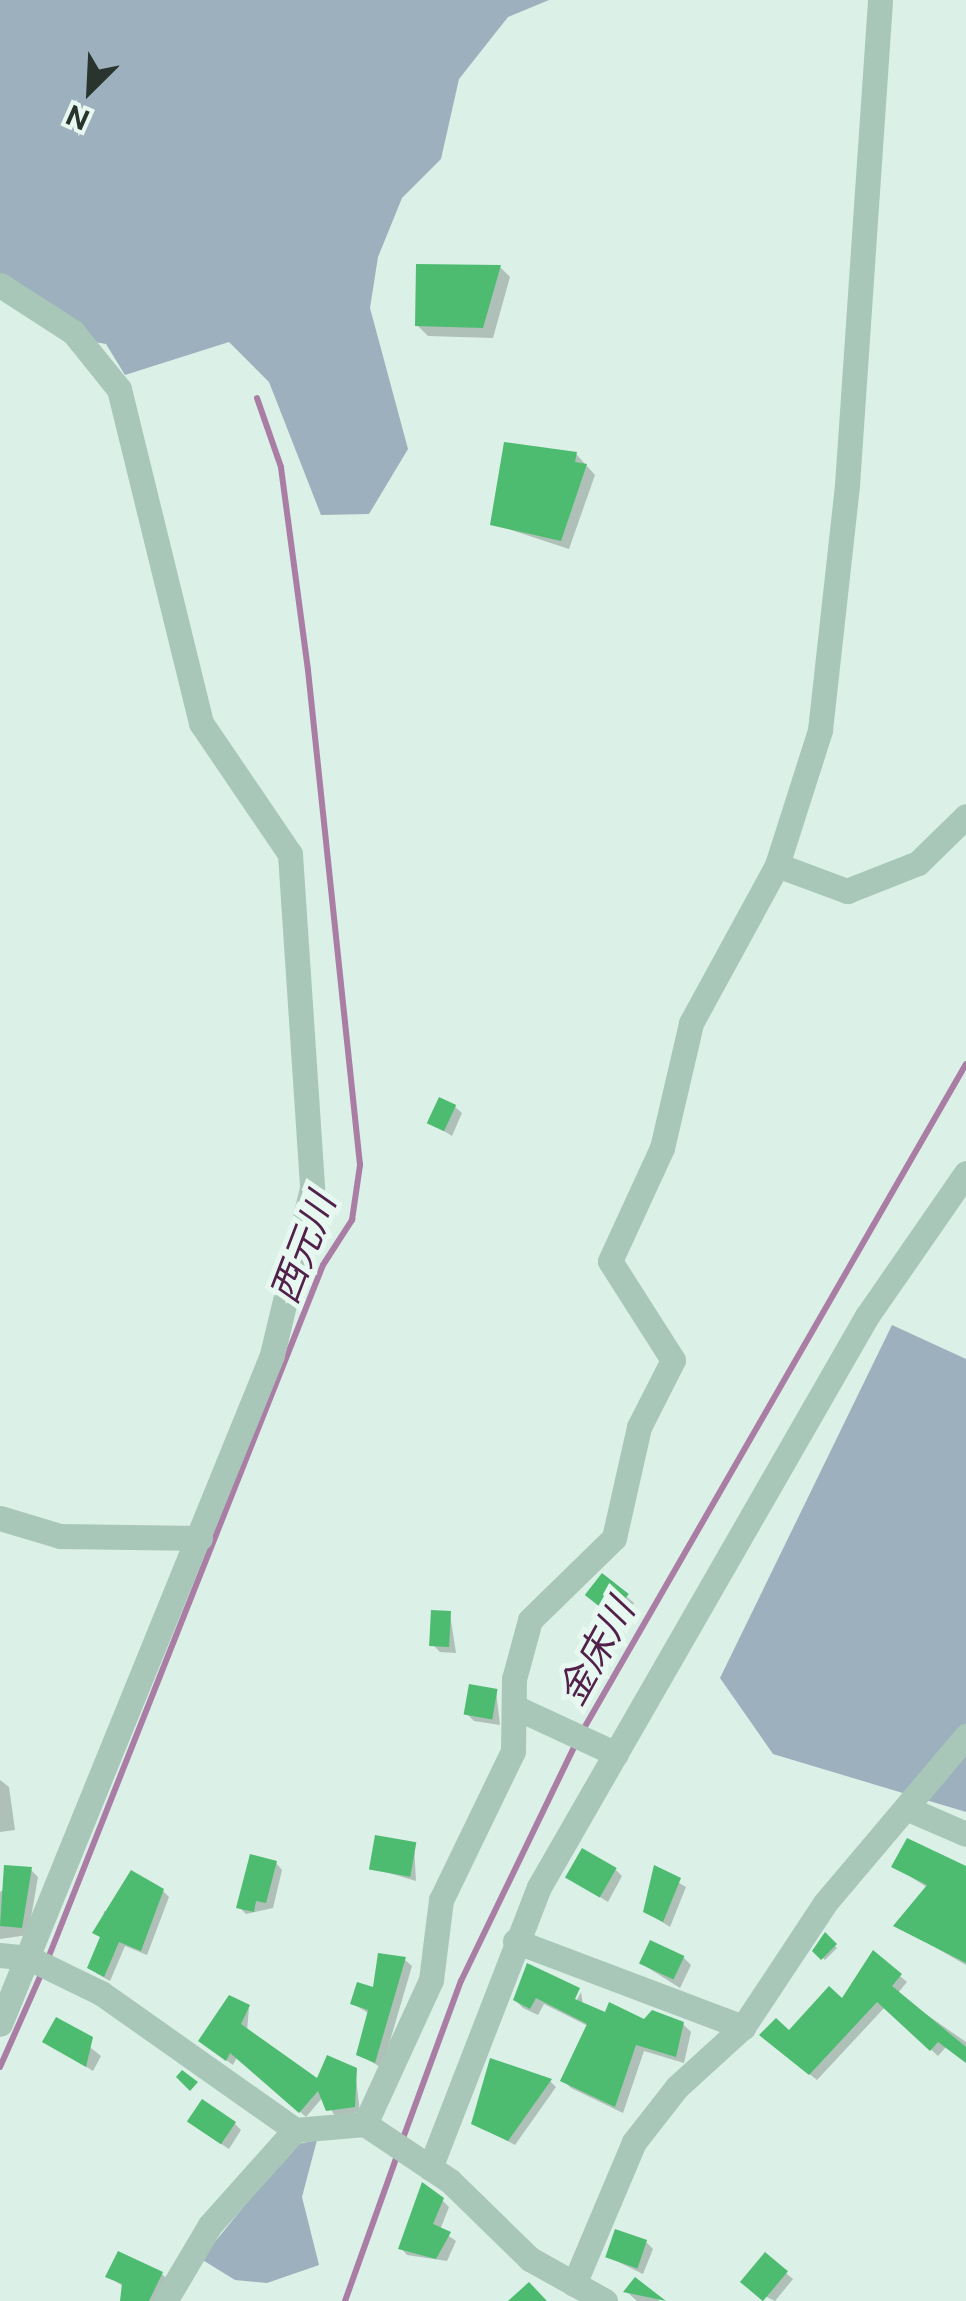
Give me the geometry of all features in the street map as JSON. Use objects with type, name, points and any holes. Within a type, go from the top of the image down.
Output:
[{"type":"street","points":[[370,2127],[430,1980],[441,1900],[513,1751],[517,1708],[514,1679],[530,1620],[614,1538],[639,1427],[673,1360],[610,1261],[662,1148],[691,1023],[777,864],[820,730],[847,485],[880,0]]},
{"type":"street","points":[[0,285],[73,332],[119,389],[200,723],[290,854],[312,1188],[272,1355],[0,2024]]},
{"type":"street","points":[[777,864],[847,891],[918,863],[966,816]]},
{"type":"street","points":[[430,2168],[515,1941],[608,1751],[867,1316],[966,1173]]},
{"type":"street","points":[[0,1518],[60,1536],[200,1538]]},
{"type":"street","points":[[517,1708],[608,1751]]},
{"type":"street","points":[[574,2284],[634,2142],[743,2027],[784,1957],[966,1736]]},
{"type":"street","points":[[906,1808],[966,1834]]},
{"type":"street","points":[[515,1941],[743,2027]]},
{"type":"street","points":[[0,1954],[29,1958],[61,1972],[152,2024],[295,2130],[370,2127],[430,2168],[530,2258],[604,2301]]},
{"type":"street","points":[[164,2301],[210,2226],[295,2130]]},
{"type":"shaded area","points":[[0,0],[549,0],[508,17],[459,79],[441,159],[402,198],[378,257],[370,308],[408,449],[369,514],[321,515],[269,382],[229,342],[125,375],[106,344],[89,341],[0,276]]},
{"type":"shaded area","points":[[892,1325],[966,1359],[966,1812],[773,1754],[720,1678]]},
{"type":"shaded area","points":[[317,2140],[302,2197],[319,2265],[267,2283],[235,2280],[201,2259],[294,2145]]},
{"type":"building","points":[[416,264],[501,265],[483,328],[415,326]]},
{"type":"building","points":[[504,442],[577,452],[575,462],[587,464],[561,541],[490,525]]},
{"type":"building","points":[[439,1097],[456,1105],[444,1131],[427,1123]]},
{"type":"building","points":[[602,1573],[629,1594],[612,1616],[585,1595]]},
{"type":"building","points":[[431,1610],[451,1611],[449,1647],[429,1646]]},
{"type":"building","points":[[469,1684],[498,1689],[492,1720],[464,1715]]},
{"type":"building","points":[[375,1835],[416,1842],[410,1877],[369,1869]]},
{"type":"building","points":[[907,1838],[966,1866],[966,1963],[893,1926],[927,1885],[891,1867]]},
{"type":"building","points":[[582,1848],[617,1868],[600,1897],[565,1877]]},
{"type":"building","points":[[250,1854],[277,1861],[266,1903],[256,1901],[254,1912],[236,1908]]},
{"type":"building","points":[[4,1865],[32,1867],[22,1928],[0,1926]]},
{"type":"building","points":[[654,1865],[681,1878],[663,1922],[643,1912]]},
{"type":"building","points":[[131,1870],[164,1889],[141,1951],[119,1942],[104,1977],[87,1968],[100,1937],[92,1933]]},
{"type":"building","points":[[825,1932],[837,1944],[821,1960],[812,1951]]},
{"type":"building","points":[[650,1940],[684,1956],[673,1980],[639,1964]]},
{"type":"building","points":[[873,1950],[902,1974],[892,1986],[966,2047],[966,2063],[938,2042],[930,2051],[877,2002],[809,2075],[759,2035],[776,2018],[789,2030],[829,1986],[842,1998]]},
{"type":"building","points":[[378,1953],[406,1957],[375,2063],[356,2055],[368,2010],[350,2004],[357,1982],[373,1987]]},
{"type":"building","points":[[527,1963],[580,1988],[575,1999],[605,2012],[609,2002],[644,2019],[652,2010],[684,2022],[676,2057],[636,2045],[615,2107],[560,2081],[587,2024],[536,1998],[530,2009],[513,2000]]},
{"type":"building","points":[[229,1995],[250,2005],[241,2024],[317,2078],[327,2055],[357,2068],[355,2107],[326,2111],[318,2091],[299,2113],[230,2053],[226,2061],[198,2041]]},
{"type":"building","points":[[56,2017],[93,2037],[86,2067],[42,2042]]},
{"type":"building","points":[[490,2058],[552,2079],[508,2141],[471,2124]]},
{"type":"building","points":[[182,2070],[198,2082],[190,2091],[176,2077]]},
{"type":"building","points":[[202,2099],[236,2122],[221,2144],[187,2121]]},
{"type":"building","points":[[422,2182],[444,2198],[433,2224],[451,2232],[436,2259],[398,2249]]},
{"type":"building","points":[[615,2229],[647,2240],[637,2268],[605,2257]]},
{"type":"building","points":[[118,2251],[163,2272],[149,2301],[120,2301],[122,2284],[105,2277]]},
{"type":"building","points":[[765,2252],[788,2271],[763,2301],[740,2282]]},
{"type":"building","points":[[635,2277],[666,2301],[623,2292]]},
{"type":"building","points":[[529,2282],[547,2301],[508,2301]]},
{"type":"waterway","name":"西元川","points":[[47,1961],[323,1265],[352,1220],[360,1165],[308,670],[281,467],[257,398]]},
{"type":"waterway","name":"金床川","points":[[583,1730],[966,1064]]},
{"type":"waterway","name":"金床川","points":[[402,2141],[461,1981],[577,1741]]},
{"type":"waterway","name":"西元川","points":[[0,2067],[42,1972]]},
{"type":"waterway","name":"金床川","points":[[345,2301],[398,2153]]}]
